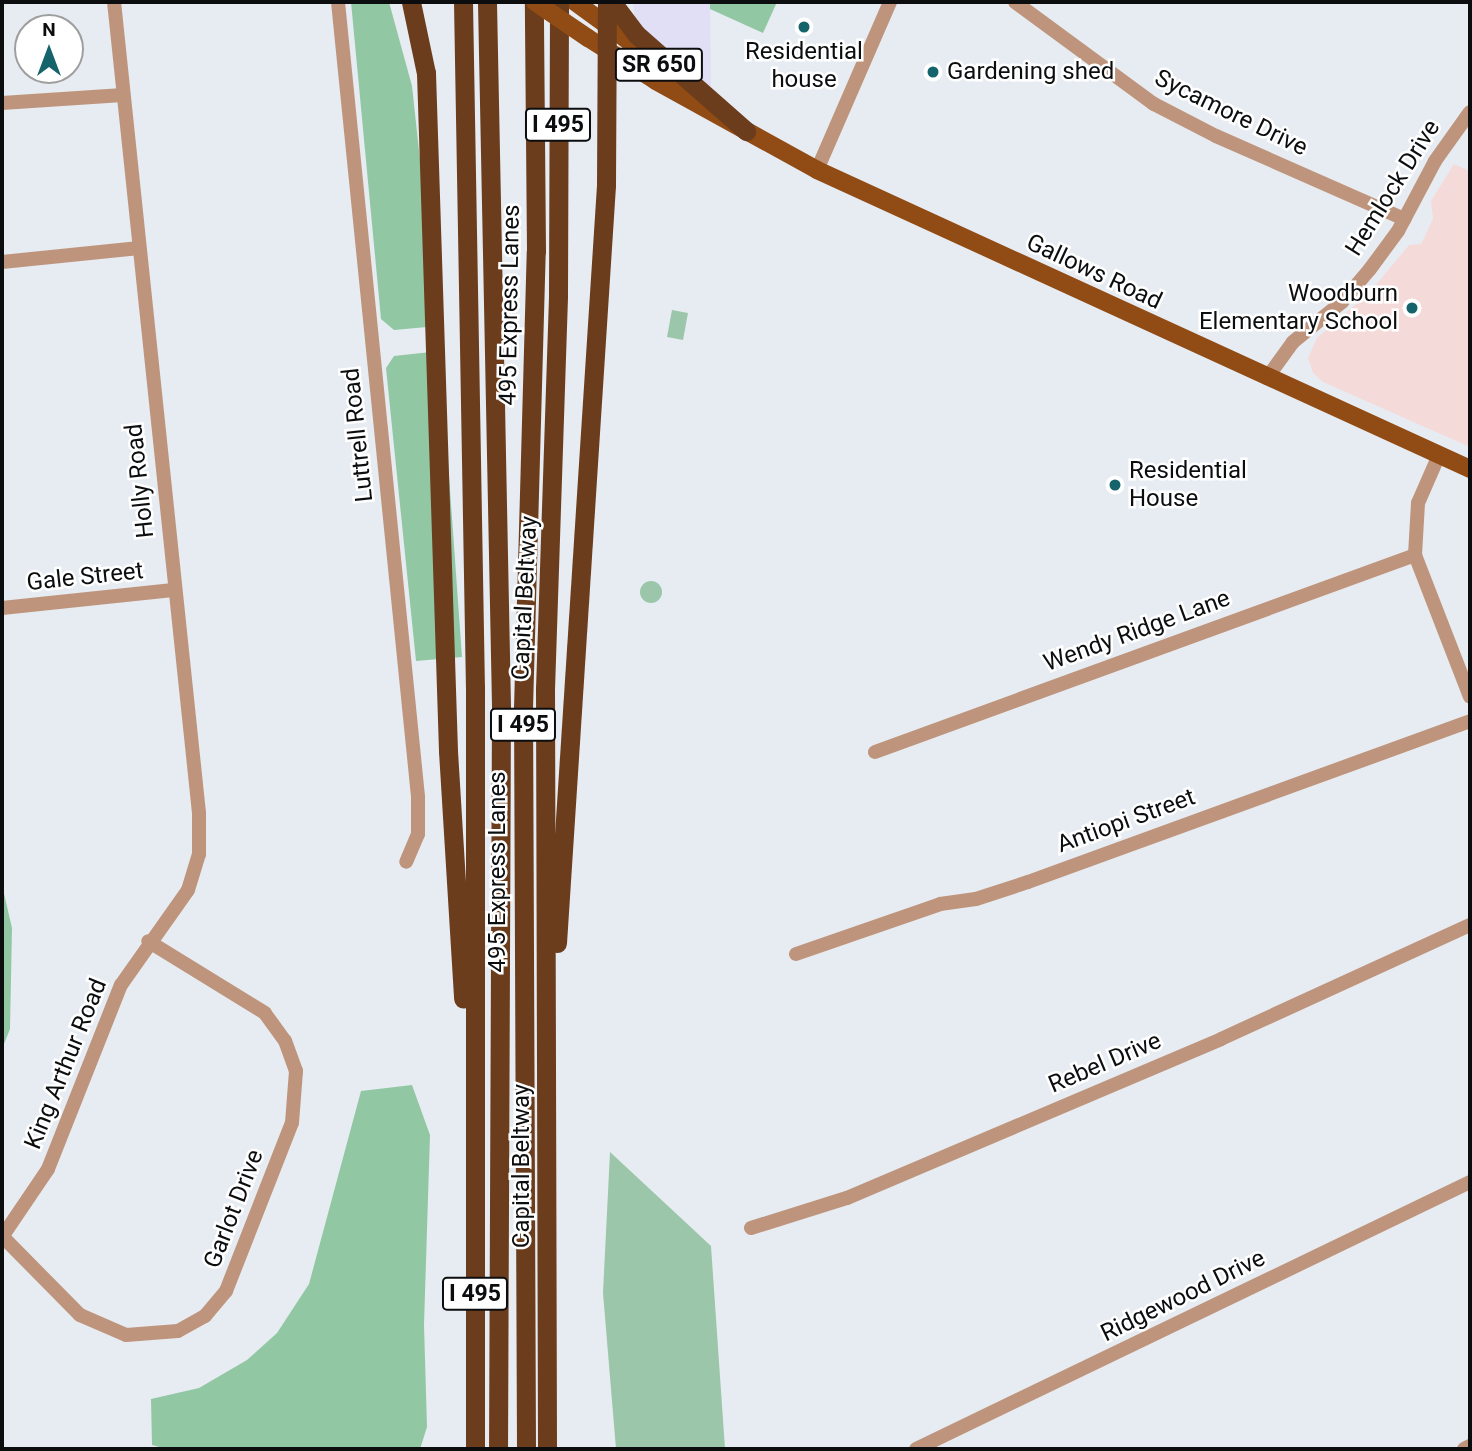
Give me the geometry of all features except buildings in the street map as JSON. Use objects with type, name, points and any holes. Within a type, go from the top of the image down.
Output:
[{"type":"highway","points":[[411,2],[426,73],[448,751],[475,1140]]},
{"type":"highway","name":"Capital Beltway","points":[[463,2],[472,432],[475,1449]]},
{"type":"highway","name":"495 Express Lanes","points":[[487,2],[501,722],[498,1449]]},
{"type":"highway","name":"495 Express Lanes","points":[[526,1449],[523,708],[535,300],[535,2]]},
{"type":"highway","name":"Capital Beltway","points":[[547,1449],[545,688],[558,248],[559,2]]},
{"type":"highway","points":[[558,248],[566,2]]},
{"type":"highway","points":[[547,1066],[597,348],[610,26],[604,6]]},
{"type":"highway","points":[[604,6],[746,131]]},
{"type":"main road","name":"Gallows Road","points":[[535,2],[609,52],[817,170],[1470,469]]},
{"type":"main road","points":[[575,2],[604,6]]},
{"type":"main road","name":"Gallows Road","points":[[610,26],[705,105]]},
{"type":"street","name":"Holly Road","points":[[114,2],[200,846],[188,890],[148,941]]},
{"type":"street","name":"Luttrell Road","points":[[338,2],[418,797],[418,834],[406,862]]},
{"type":"street","points":[[817,170],[890,2]]},
{"type":"street","name":"Sycamore Drive","points":[[1015,2],[1154,104],[1216,136],[1404,219]]},
{"type":"street","points":[[2,103],[123,95]]},
{"type":"street","name":"Hemlock Drive","points":[[1267,378],[1293,342],[1342,302],[1370,269],[1404,219],[1435,161],[1470,112]]},
{"type":"street","points":[[2,262],[139,248]]},
{"type":"street","points":[[1439,455],[1418,503],[1415,555],[1470,697]]},
{"type":"street","name":"Wendy Ridge Lane","points":[[875,752],[1415,555]]},
{"type":"street","name":"Gale Street","points":[[2,608],[173,590]]},
{"type":"street","name":"Antiopi Street","points":[[796,954],[940,904],[976,899],[1015,886],[1470,721]]},
{"type":"street","name":"Rebel Drive","points":[[751,1228],[847,1198],[1221,1040],[1470,925]]},
{"type":"street","name":"King Arthur Road","points":[[2,1237],[48,1169],[121,985],[148,941]]},
{"type":"street","name":"Garlot Drive","points":[[2,1237],[80,1315],[117,1333],[144,1337],[178,1331],[205,1316],[226,1292],[292,1123],[296,1071],[285,1041],[265,1013],[148,941]]},
{"type":"street","name":"Ridgewood Drive","points":[[916,1449],[1470,1182]]},
{"type":"street","points":[[1464,1449],[1470,1446]]},
{"type":"shaded area","points":[[633,2],[710,2],[711,87],[635,26]]},
{"type":"shaded area","name":"Woodburn Elementary School","points":[[1454,164],[1470,171],[1470,447],[1323,382],[1313,373],[1308,358],[1317,338],[1370,292],[1409,245],[1421,244],[1433,219],[1431,201]]},
{"type":"green space","points":[[351,2],[389,2],[412,86],[438,326],[394,330],[381,319]]},
{"type":"green space","points":[[710,2],[777,2],[763,33],[710,9]]},
{"type":"green space","points":[[672,310],[688,313],[683,340],[667,337]]},
{"type":"green space","points":[[440,351],[462,657],[416,661],[386,368],[394,356]]},
{"type":"green space","points":[[651,581],[659,584],[662,592],[659,600],[651,603],[643,600],[640,592],[643,584]]},
{"type":"green space","points":[[2,885],[12,928],[10,1029],[2,1049]]},
{"type":"green space","points":[[412,1085],[430,1135],[424,1325],[427,1427],[420,1449],[166,1449],[152,1445],[151,1399],[199,1388],[247,1360],[277,1333],[309,1284],[361,1091]]},
{"type":"green space","points":[[610,1152],[711,1246],[725,1449],[616,1449],[603,1293]]},
{"type":"place","name":"Residential house","points":[[804,27]]},
{"type":"place","name":"Gardening shed","points":[[933,72]]},
{"type":"place","name":"Woodburn Elementary School","points":[[1412,308]]},
{"type":"place","name":"Residential House","points":[[1115,485]]}]
